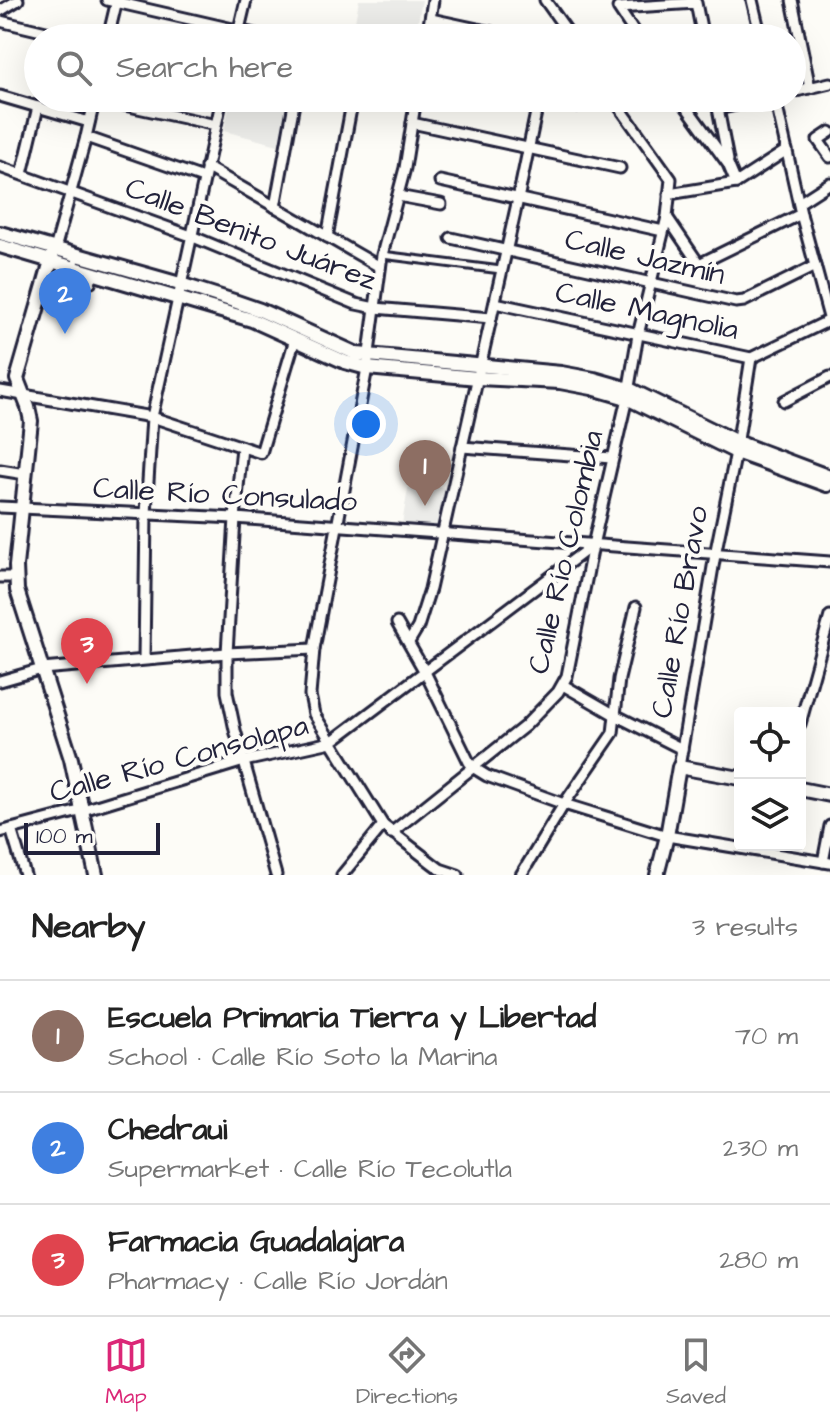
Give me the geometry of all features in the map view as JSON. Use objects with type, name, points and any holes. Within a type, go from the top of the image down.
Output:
[{"type":"main road","points":[[0,233],[52,254],[260,310],[348,350],[367,362],[478,378],[560,382],[628,394]]},
{"type":"main road","points":[[0,246],[52,254]]},
{"type":"main road","points":[[52,254],[17,379],[31,421],[15,577],[21,605],[71,759],[96,875]]},
{"type":"main road","points":[[178,290],[345,362],[481,365],[594,379],[737,447],[830,485]]},
{"type":"main road","points":[[737,447],[830,477]]},
{"type":"main road","points":[[679,767],[734,777]]},
{"type":"main road","name":"Calle Río Bravo","points":[[657,875],[679,767]]},
{"type":"main road","points":[[806,790],[830,795]]},
{"type":"street","points":[[0,11],[18,0]]},
{"type":"street","points":[[240,24],[246,0]]},
{"type":"street","points":[[430,24],[433,0]]},
{"type":"street","points":[[545,0],[561,24]]},
{"type":"street","points":[[752,0],[758,24]]},
{"type":"street","points":[[792,0],[797,24]]},
{"type":"street","points":[[110,24],[114,1],[200,24]]},
{"type":"street","points":[[629,24],[618,8],[696,3],[700,24]]},
{"type":"street","points":[[431,19],[454,24]]},
{"type":"street","points":[[0,21],[24,27]]},
{"type":"street","points":[[806,68],[810,88]]},
{"type":"street","points":[[806,89],[830,83]]},
{"type":"street","points":[[0,96],[24,103]]},
{"type":"street","points":[[22,174],[37,112]]},
{"type":"street","points":[[55,112],[89,122]]},
{"type":"street","points":[[52,254],[91,112]]},
{"type":"street","points":[[157,112],[216,125]]},
{"type":"street","points":[[144,659],[146,514],[152,417],[219,112]]},
{"type":"street","points":[[275,207],[292,112]]},
{"type":"street","points":[[327,237],[350,112]]},
{"type":"street","points":[[414,112],[405,168],[382,255],[367,362],[314,649],[311,704],[331,742],[387,829],[438,872],[458,875]]},
{"type":"street","points":[[409,642],[424,610],[536,112]]},
{"type":"street","points":[[623,112],[671,179],[669,194],[736,183],[787,150]]},
{"type":"street","points":[[690,112],[728,164]]},
{"type":"street","points":[[719,112],[728,164],[736,183]]},
{"type":"street","points":[[778,112],[801,214],[830,320]]},
{"type":"street","points":[[412,123],[620,168]]},
{"type":"street","points":[[830,132],[818,140],[830,157]]},
{"type":"street","points":[[86,137],[203,178]]},
{"type":"street","name":"Calle Benito Juárez","points":[[0,167],[191,236],[356,304],[491,318]]},
{"type":"street","points":[[206,167],[380,267]]},
{"type":"street","points":[[440,181],[663,231]]},
{"type":"street","points":[[799,203],[830,183]]},
{"type":"street","name":"Calle Río Colombia","points":[[342,875],[387,829],[474,768],[525,726],[563,685],[628,394],[638,335],[667,217],[669,194]]},
{"type":"street","points":[[398,196],[441,204]]},
{"type":"street","points":[[667,217],[699,264],[801,214]]},
{"type":"street","name":"Calle Jazmín","points":[[451,238],[736,302],[744,301],[815,266]]},
{"type":"street","name":"Calle Magnolia","points":[[495,303],[751,358],[830,320]]},
{"type":"street","points":[[0,391],[152,417],[261,453],[295,339]]},
{"type":"street","name":"Calle Río Bravo","points":[[679,767],[751,358]]},
{"type":"street","points":[[784,401],[830,377]]},
{"type":"street","points":[[242,447],[227,653],[228,700],[276,875]]},
{"type":"street","points":[[462,447],[612,458]]},
{"type":"street","points":[[0,470],[25,474]]},
{"type":"street","name":"Calle Río Consulado","points":[[0,507],[235,518],[830,562]]},
{"type":"street","name":"Calle Río Consolapa","points":[[0,832],[244,761],[331,742],[593,545]]},
{"type":"street","points":[[0,577],[15,577]]},
{"type":"street","points":[[521,875],[615,726],[619,679],[636,607]]},
{"type":"street","points":[[805,707],[830,616]]},
{"type":"street","points":[[397,623],[474,768],[487,776],[667,836],[827,862],[830,826]]},
{"type":"street","points":[[0,681],[42,669],[144,659],[314,649]]},
{"type":"street","points":[[563,685],[682,749]]},
{"type":"street","points":[[11,829],[25,875]]},
{"type":"lane","points":[[382,255],[502,270]]},
{"type":"shaded area","points":[[359,0],[422,0],[418,24],[355,24]]},
{"type":"shaded area","points":[[228,112],[287,112],[282,146],[224,131]]},
{"type":"shaded area","points":[[409,483],[448,488],[440,528],[402,524]]},
{"type":"place","name":"Chedraui","points":[[65,334]]},
{"type":"place","name":"Escuela Primaria Tierra y Libertad","points":[[425,506]]},
{"type":"place","name":"Farmacia Guadalajara","points":[[87,684]]}]
